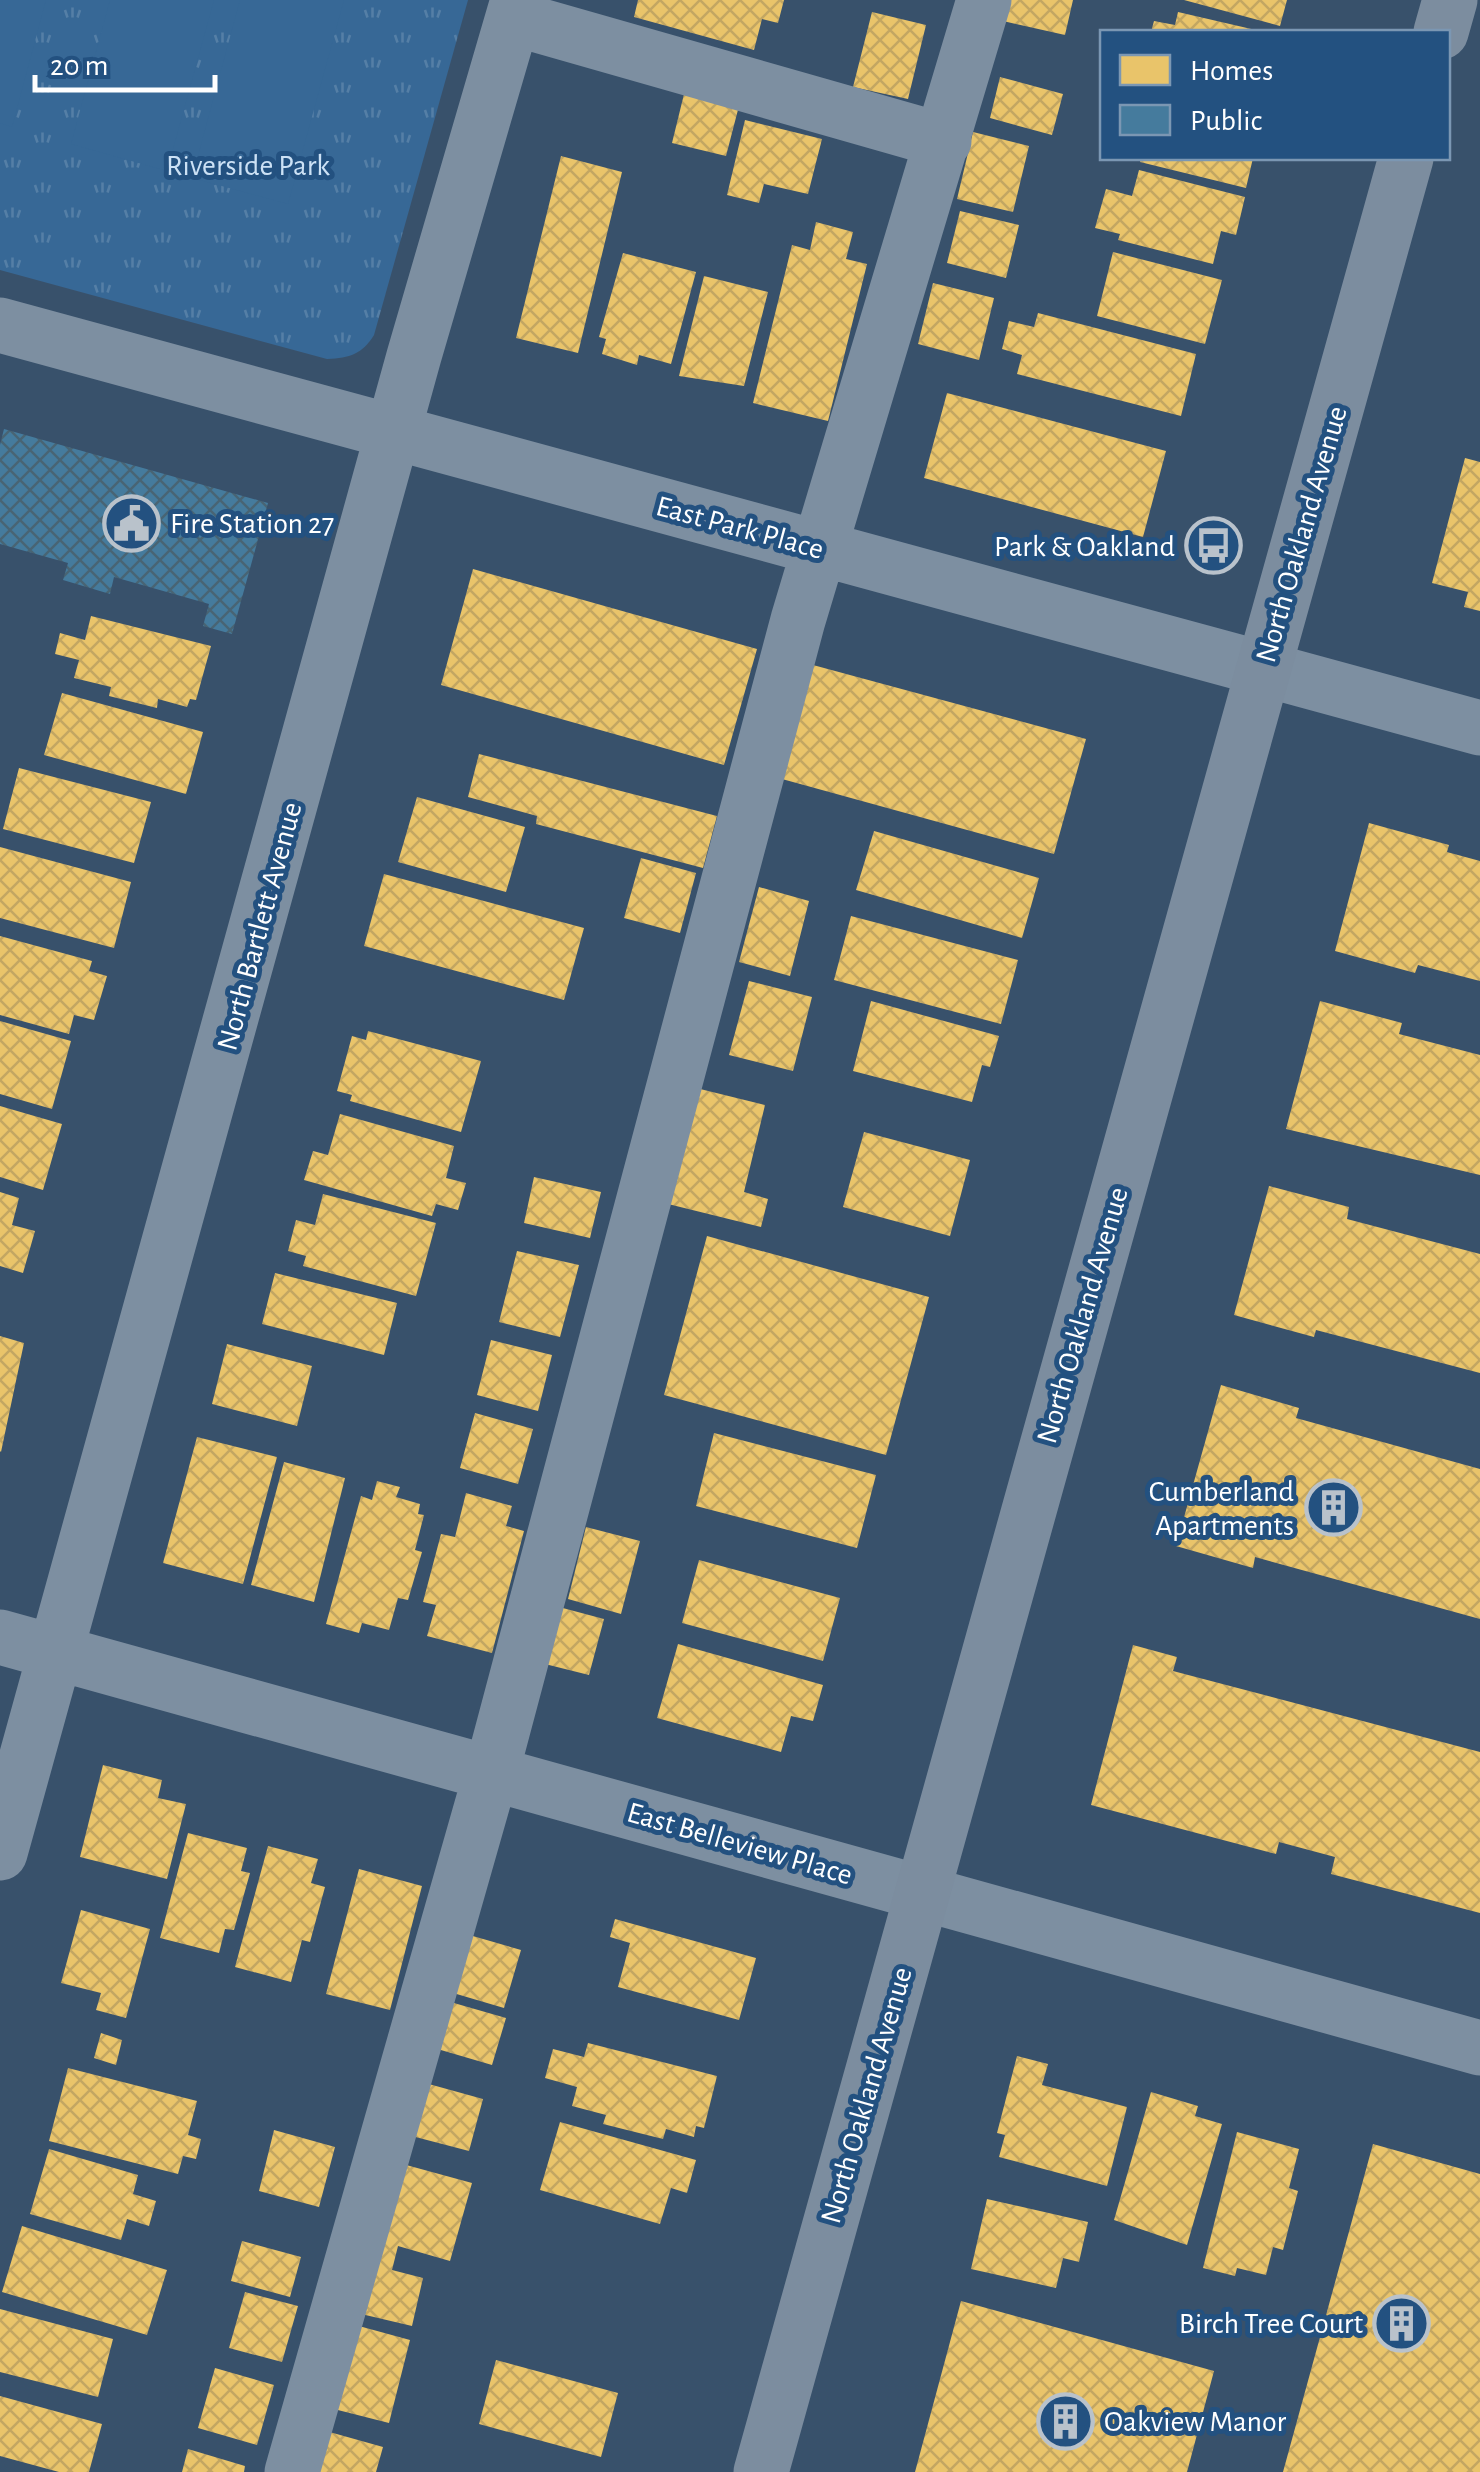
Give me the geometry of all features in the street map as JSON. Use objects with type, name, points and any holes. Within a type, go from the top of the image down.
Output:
[{"type":"main road","points":[[1442,30],[1450,0]]},
{"type":"main road","name":"North Oakland Avenue","points":[[761,2472],[1405,160]]},
{"type":"street","points":[[292,2472],[491,1774],[729,872],[984,0]]},
{"type":"street","points":[[516,9],[944,141]]},
{"type":"street","name":"North Bartlett Avenue","points":[[0,1852],[393,432],[516,9]]},
{"type":"street","name":"East Park Place","points":[[0,325],[1480,728]]},
{"type":"street","name":"East Belleview Place","points":[[0,1637],[1480,2048]]},
{"type":"green space","name":"Riverside Park","points":[[0,0],[468,0],[374,335],[365,347],[349,356],[327,359],[0,270]]},
{"type":"green space","points":[[0,0],[46,0],[12,127],[0,123]]},
{"type":"green space","points":[[110,0],[214,0],[167,171],[71,144]]},
{"type":"green space","points":[[240,0],[344,0],[288,204],[192,178]]},
{"type":"building: Homes","points":[[638,0],[784,0],[778,23],[762,19],[754,50],[634,17]]},
{"type":"building: Homes","points":[[1008,0],[1073,0],[1065,35],[1003,21]]},
{"type":"building: Homes","points":[[1184,0],[1287,0],[1280,26]]},
{"type":"building: Homes","points":[[872,12],[926,25],[908,99],[853,87]]},
{"type":"building: Homes","points":[[1178,12],[1256,30],[1152,30],[1154,21],[1175,25]]},
{"type":"building: Homes","points":[[1000,77],[1063,94],[1052,135],[990,118]]},
{"type":"building: Homes","points":[[685,90],[740,102],[726,156],[672,143]]},
{"type":"building: Homes","points":[[745,120],[822,139],[808,194],[764,184],[759,203],[727,195]]},
{"type":"building: Homes","points":[[973,132],[1029,146],[1013,212],[957,199]]},
{"type":"building: Homes","points":[[561,156],[622,172],[578,353],[516,338]]},
{"type":"building: Homes","points":[[1140,160],[1253,160],[1246,188]]},
{"type":"building: Homes","points":[[1139,170],[1245,197],[1236,235],[1221,231],[1213,264],[1118,240],[1120,234],[1095,228],[1106,189],[1132,196]]},
{"type":"building: Homes","points":[[960,211],[1019,225],[1006,278],[947,263]]},
{"type":"building: Homes","points":[[816,222],[853,232],[846,259],[867,264],[828,421],[753,403],[792,245],[810,250]]},
{"type":"building: Homes","points":[[1113,252],[1222,280],[1205,344],[1097,316]]},
{"type":"building: Homes","points":[[623,253],[696,272],[671,364],[639,355],[637,365],[602,354],[606,339],[599,337]]},
{"type":"building: Homes","points":[[704,276],[768,292],[744,386],[679,376]]},
{"type":"building: Homes","points":[[933,283],[994,298],[979,360],[918,344]]},
{"type":"building: Homes","points":[[1038,313],[1196,354],[1181,416],[1017,374],[1022,355],[1002,349],[1009,321],[1034,327]]},
{"type":"building: Homes","points":[[947,393],[1166,451],[1143,537],[924,478]]},
{"type":"building: Homes","points":[[1465,458],[1480,462],[1480,611],[1464,607],[1468,592],[1432,583]]},
{"type":"building: Homes","points":[[473,569],[757,649],[724,765],[441,685]]},
{"type":"building: Homes","points":[[91,616],[211,646],[196,700],[190,699],[187,707],[158,699],[157,708],[109,696],[111,687],[74,678],[79,660],[55,654],[60,633],[85,640]]},
{"type":"building: Homes","points":[[813,665],[1086,739],[1054,854],[782,779]]},
{"type":"building: Homes","points":[[62,693],[203,732],[186,794],[44,755]]},
{"type":"building: Homes","points":[[479,754],[717,816],[703,868],[536,824],[537,816],[468,797]]},
{"type":"building: Homes","points":[[19,768],[151,802],[134,863],[3,829]]},
{"type":"building: Homes","points":[[417,797],[525,827],[506,892],[398,862]]},
{"type":"building: Homes","points":[[1369,823],[1449,845],[1447,852],[1480,861],[1480,981],[1418,965],[1415,973],[1335,951]]},
{"type":"building: Homes","points":[[874,831],[1039,878],[1022,938],[856,890]]},
{"type":"building: Homes","points":[[0,847],[131,882],[114,948],[0,918]]},
{"type":"building: Homes","points":[[641,858],[696,873],[680,933],[624,918]]},
{"type":"building: Homes","points":[[384,874],[584,928],[564,1000],[364,946]]},
{"type":"building: Homes","points":[[759,887],[809,901],[790,976],[739,962]]},
{"type":"building: Homes","points":[[851,916],[1018,960],[1001,1024],[834,980]]},
{"type":"building: Homes","points":[[0,936],[92,961],[89,971],[107,976],[94,1020],[74,1015],[69,1034],[0,1015]]},
{"type":"building: Homes","points":[[749,981],[812,997],[793,1071],[729,1055]]},
{"type":"building: Homes","points":[[871,1001],[999,1036],[990,1067],[982,1065],[972,1102],[853,1071]]},
{"type":"building: Homes","points":[[1320,1001],[1402,1023],[1399,1034],[1480,1055],[1480,1175],[1286,1129]]},
{"type":"building: Homes","points":[[0,1021],[71,1041],[52,1109],[0,1094]]},
{"type":"building: Homes","points":[[368,1031],[481,1061],[461,1132],[350,1101],[352,1095],[337,1091],[352,1036],[366,1040]]},
{"type":"building: Homes","points":[[688,1086],[765,1105],[744,1192],[768,1199],[761,1227],[660,1202]]},
{"type":"building: Homes","points":[[0,1106],[62,1124],[43,1190],[0,1177]]},
{"type":"building: Homes","points":[[340,1114],[454,1146],[446,1178],[466,1183],[458,1210],[436,1204],[432,1216],[304,1180],[313,1151],[328,1155]]},
{"type":"building: Homes","points":[[864,1132],[970,1160],[950,1236],[843,1207]]},
{"type":"building: Homes","points":[[534,1177],[601,1192],[590,1238],[524,1223]]},
{"type":"building: Homes","points":[[1269,1186],[1349,1207],[1347,1219],[1480,1254],[1480,1373],[1316,1330],[1314,1337],[1234,1315]]},
{"type":"building: Homes","points":[[0,1192],[19,1198],[12,1225],[35,1231],[23,1273],[0,1266]]},
{"type":"building: Homes","points":[[323,1194],[436,1223],[416,1296],[303,1266],[306,1256],[288,1251],[296,1220],[315,1225]]},
{"type":"building: Homes","points":[[707,1236],[929,1297],[886,1455],[664,1395]]},
{"type":"building: Homes","points":[[517,1251],[579,1265],[560,1337],[499,1322]]},
{"type":"building: Homes","points":[[275,1273],[397,1303],[384,1355],[262,1324]]},
{"type":"building: Homes","points":[[0,1336],[24,1343],[1,1452],[0,1451]]},
{"type":"building: Homes","points":[[491,1340],[552,1355],[538,1411],[477,1395]]},
{"type":"building: Homes","points":[[227,1344],[312,1366],[297,1426],[212,1404]]},
{"type":"building: Homes","name":"Cumberland Apartments","points":[[1221,1385],[1299,1408],[1296,1418],[1480,1469],[1480,1619],[1255,1557],[1253,1568],[1176,1546]]},
{"type":"building: Homes","points":[[475,1413],[533,1429],[518,1484],[460,1468]]},
{"type":"building: Homes","points":[[714,1433],[876,1475],[857,1548],[696,1506]]},
{"type":"building: Homes","points":[[197,1437],[277,1457],[243,1584],[163,1563]]},
{"type":"building: Homes","points":[[284,1462],[345,1478],[314,1602],[251,1585]]},
{"type":"building: Homes","points":[[377,1481],[400,1487],[396,1497],[420,1504],[418,1514],[424,1515],[415,1550],[422,1552],[408,1600],[398,1598],[389,1630],[362,1623],[359,1633],[326,1624],[361,1496],[372,1500]]},
{"type":"building: Homes","points":[[466,1493],[512,1506],[506,1526],[524,1531],[492,1653],[427,1636],[436,1605],[423,1602],[441,1534],[455,1537]]},
{"type":"building: Homes","points":[[586,1527],[640,1541],[621,1614],[568,1599]]},
{"type":"building: Homes","points":[[699,1560],[840,1598],[823,1661],[682,1623]]},
{"type":"building: Homes","points":[[544,1603],[604,1619],[589,1675],[529,1660]]},
{"type":"building: Homes","points":[[678,1644],[823,1685],[813,1721],[791,1716],[781,1752],[657,1718]]},
{"type":"building: Homes","points":[[1133,1645],[1177,1657],[1173,1671],[1480,1752],[1480,1913],[1331,1874],[1335,1857],[1279,1842],[1276,1854],[1091,1805]]},
{"type":"building: Homes","points":[[103,1765],[162,1780],[158,1798],[186,1804],[167,1879],[80,1857]]},
{"type":"building: Homes","points":[[188,1833],[247,1848],[241,1871],[250,1873],[234,1930],[225,1929],[219,1953],[160,1938]]},
{"type":"building: Homes","points":[[268,1846],[318,1859],[311,1883],[325,1887],[310,1942],[302,1940],[291,1982],[235,1967]]},
{"type":"building: Homes","points":[[359,1869],[422,1886],[390,2010],[326,1994]]},
{"type":"building: Homes","points":[[81,1910],[150,1929],[126,2018],[96,2010],[101,1993],[61,1983]]},
{"type":"building: Homes","points":[[615,1919],[756,1958],[739,2020],[618,1987],[630,1943],[610,1937]]},
{"type":"building: Homes","points":[[459,1932],[521,1950],[504,2008],[443,1990]]},
{"type":"building: Homes","points":[[447,2001],[506,2018],[492,2065],[434,2048]]},
{"type":"building: Homes","points":[[101,2033],[122,2040],[116,2065],[94,2058]]},
{"type":"building: Homes","points":[[588,2043],[717,2076],[704,2128],[696,2126],[694,2137],[666,2129],[663,2139],[603,2124],[606,2115],[572,2106],[577,2087],[545,2078],[553,2049],[584,2057]]},
{"type":"building: Homes","points":[[1017,2056],[1048,2064],[1042,2085],[1127,2107],[1107,2186],[999,2157],[1005,2135],[997,2133]]},
{"type":"building: Homes","points":[[68,2068],[197,2101],[188,2135],[201,2139],[196,2159],[183,2156],[178,2174],[49,2141]]},
{"type":"building: Homes","points":[[418,2081],[483,2099],[469,2151],[404,2134]]},
{"type":"building: Homes","points":[[1151,2092],[1198,2106],[1195,2116],[1222,2124],[1187,2245],[1114,2220]]},
{"type":"building: Homes","points":[[560,2122],[696,2160],[687,2193],[671,2188],[660,2224],[540,2190]]},
{"type":"building: Homes","points":[[274,2130],[335,2147],[319,2207],[259,2191]]},
{"type":"building: Homes","points":[[1237,2132],[1299,2149],[1289,2188],[1298,2191],[1283,2250],[1273,2247],[1266,2275],[1237,2268],[1235,2276],[1203,2268]]},
{"type":"building: Homes","name":"Birch Tree Court","points":[[1373,2144],[1480,2174],[1480,2472],[1283,2472]]},
{"type":"building: Homes","points":[[49,2149],[138,2175],[133,2194],[156,2201],[149,2226],[127,2219],[121,2240],[30,2214]]},
{"type":"building: Homes","points":[[388,2160],[472,2183],[450,2261],[398,2246],[392,2270],[423,2278],[412,2326],[357,2313]]},
{"type":"building: Homes","points":[[987,2199],[1088,2222],[1079,2262],[1063,2258],[1056,2288],[971,2269]]},
{"type":"building: Homes","points":[[22,2226],[167,2270],[147,2335],[2,2292]]},
{"type":"building: Homes","points":[[242,2241],[301,2257],[290,2297],[231,2281]]},
{"type":"building: Homes","points":[[245,2292],[298,2306],[282,2362],[229,2348]]},
{"type":"building: Homes","name":"Oakview Manor","points":[[961,2301],[1214,2371],[1187,2472],[915,2472]]},
{"type":"building: Homes","points":[[0,2309],[113,2339],[98,2397],[0,2372]]},
{"type":"building: Homes","points":[[348,2323],[410,2340],[389,2423],[326,2407]]},
{"type":"building: Homes","points":[[496,2360],[618,2393],[601,2457],[479,2424]]},
{"type":"building: Homes","points":[[215,2368],[274,2385],[257,2445],[198,2428]]},
{"type":"building: Homes","points":[[0,2396],[102,2424],[89,2472],[59,2472],[0,2456]]},
{"type":"building: Homes","points":[[326,2431],[383,2447],[376,2472],[315,2472]]},
{"type":"building: Homes","points":[[188,2449],[245,2466],[244,2472],[182,2472]]},
{"type":"building: Public","name":"Fire Station 27","points":[[4,429],[268,503],[232,634],[203,626],[209,604],[114,577],[110,594],[63,580],[68,563],[0,544],[0,445]]},
{"type":"place","name":"Fire Station 27","points":[[131,523]]},
{"type":"place","name":"Park & Oakland","points":[[1214,546]]},
{"type":"place","name":"Cumberland Apartments","points":[[1333,1508]]},
{"type":"place","name":"Birch Tree Court","points":[[1402,2323]]},
{"type":"place","name":"Oakview Manor","points":[[1065,2421]]}]
